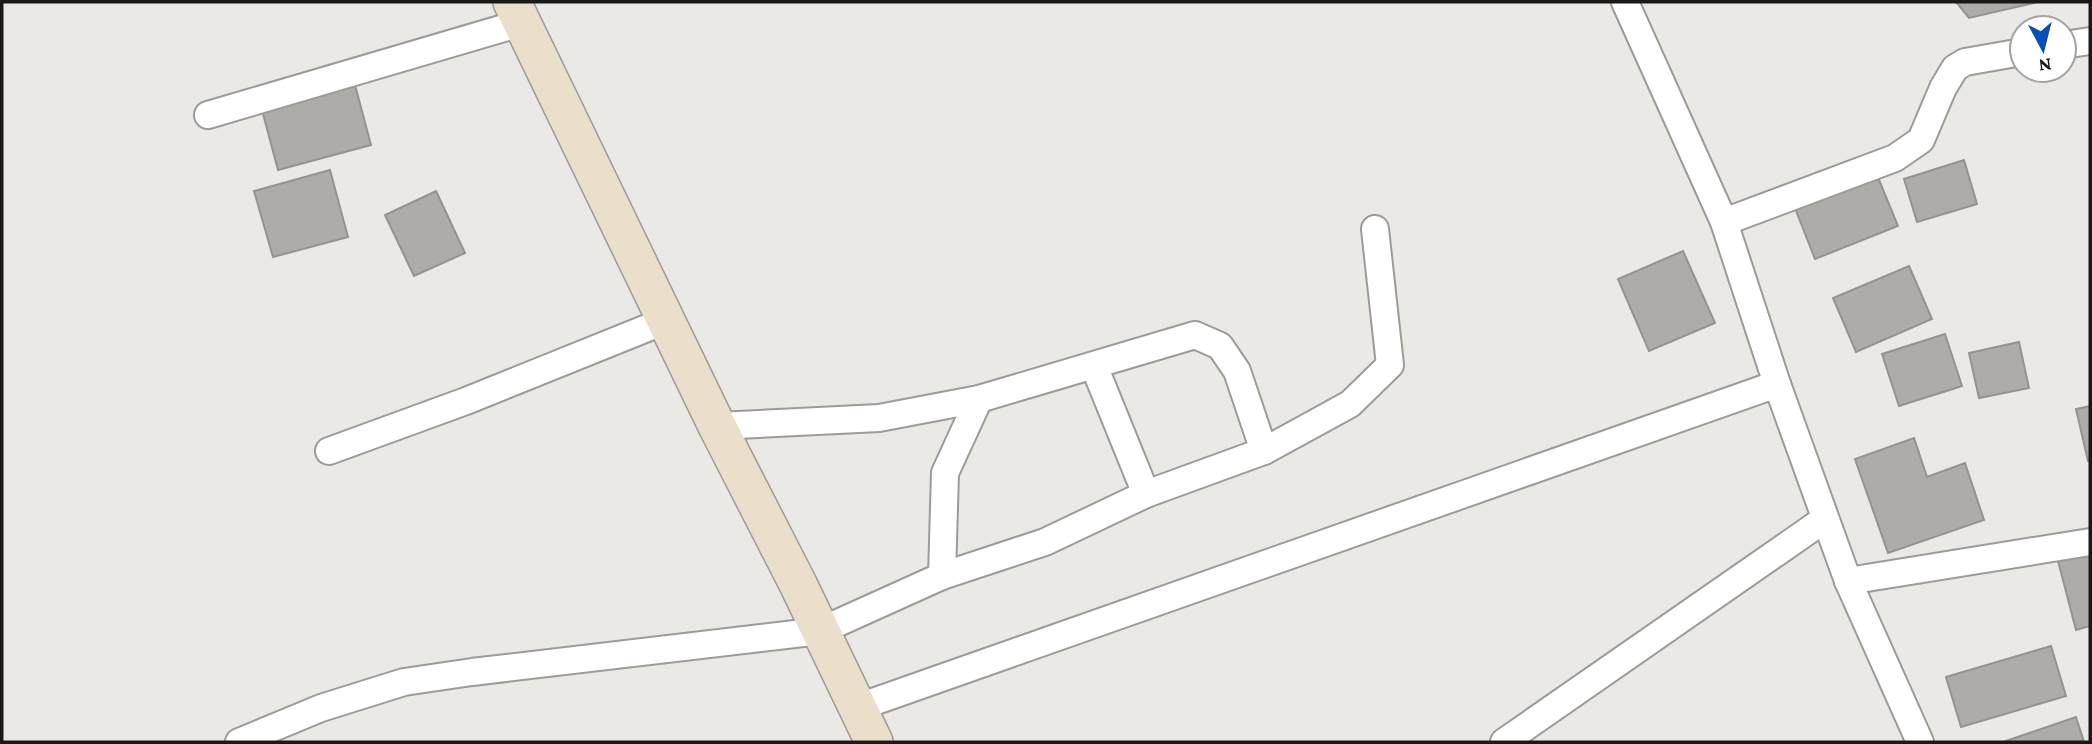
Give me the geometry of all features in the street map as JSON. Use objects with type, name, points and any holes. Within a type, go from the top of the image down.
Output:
[{"type":"main road","points":[[517,12],[717,426],[798,584],[874,742]]},
{"type":"street","points":[[1625,2],[1724,222],[1777,384],[1848,581],[1920,742]]},
{"type":"street","points":[[208,115],[517,12]]},
{"type":"street","points":[[1724,222],[1895,158],[1921,140],[1943,88],[1955,68],[1965,62],[2008,54]]},
{"type":"street","points":[[239,742],[321,708],[404,682],[820,631],[942,576],[1045,542],[1146,494],[1264,451],[1350,404],[1390,365],[1375,229]]},
{"type":"street","points":[[329,451],[466,401],[667,320]]},
{"type":"street","points":[[717,426],[879,418],[979,399],[1195,335],[1220,346],[1237,371],[1264,451]]},
{"type":"street","points":[[1094,366],[1146,494]]},
{"type":"street","points":[[856,708],[1777,384]]},
{"type":"street","points":[[942,576],[945,473],[979,399]]},
{"type":"street","points":[[1504,742],[1825,519]]},
{"type":"street","points":[[1848,581],[2090,542]]},
{"type":"building","points":[[1956,2],[2038,2],[1969,18]]},
{"type":"building","points":[[355,85],[371,145],[278,170],[262,110]]},
{"type":"building","points":[[1964,160],[1977,204],[1917,222],[1904,179]]},
{"type":"building","points":[[330,170],[348,237],[273,257],[254,191]]},
{"type":"building","points":[[1875,170],[1898,226],[1815,259],[1793,203]]},
{"type":"building","points":[[436,191],[465,253],[414,276],[385,215]]},
{"type":"building","points":[[1683,251],[1715,323],[1649,351],[1618,279]]},
{"type":"building","points":[[1909,266],[1932,319],[1856,352],[1833,298]]},
{"type":"building","points":[[1945,334],[1962,386],[1899,406],[1882,354]]},
{"type":"building","points":[[2019,342],[2029,388],[1979,398],[1969,353]]},
{"type":"building","points":[[2090,406],[2090,461],[2088,461],[2076,409]]},
{"type":"building","points":[[1914,438],[1927,477],[1965,463],[1984,520],[1888,553],[1855,459]]},
{"type":"building","points":[[2090,553],[2090,626],[2076,630],[2058,561]]},
{"type":"building","points":[[2051,646],[2066,696],[1961,727],[1946,677]]},
{"type":"building","points":[[2076,717],[2084,742],[2003,742]]}]
